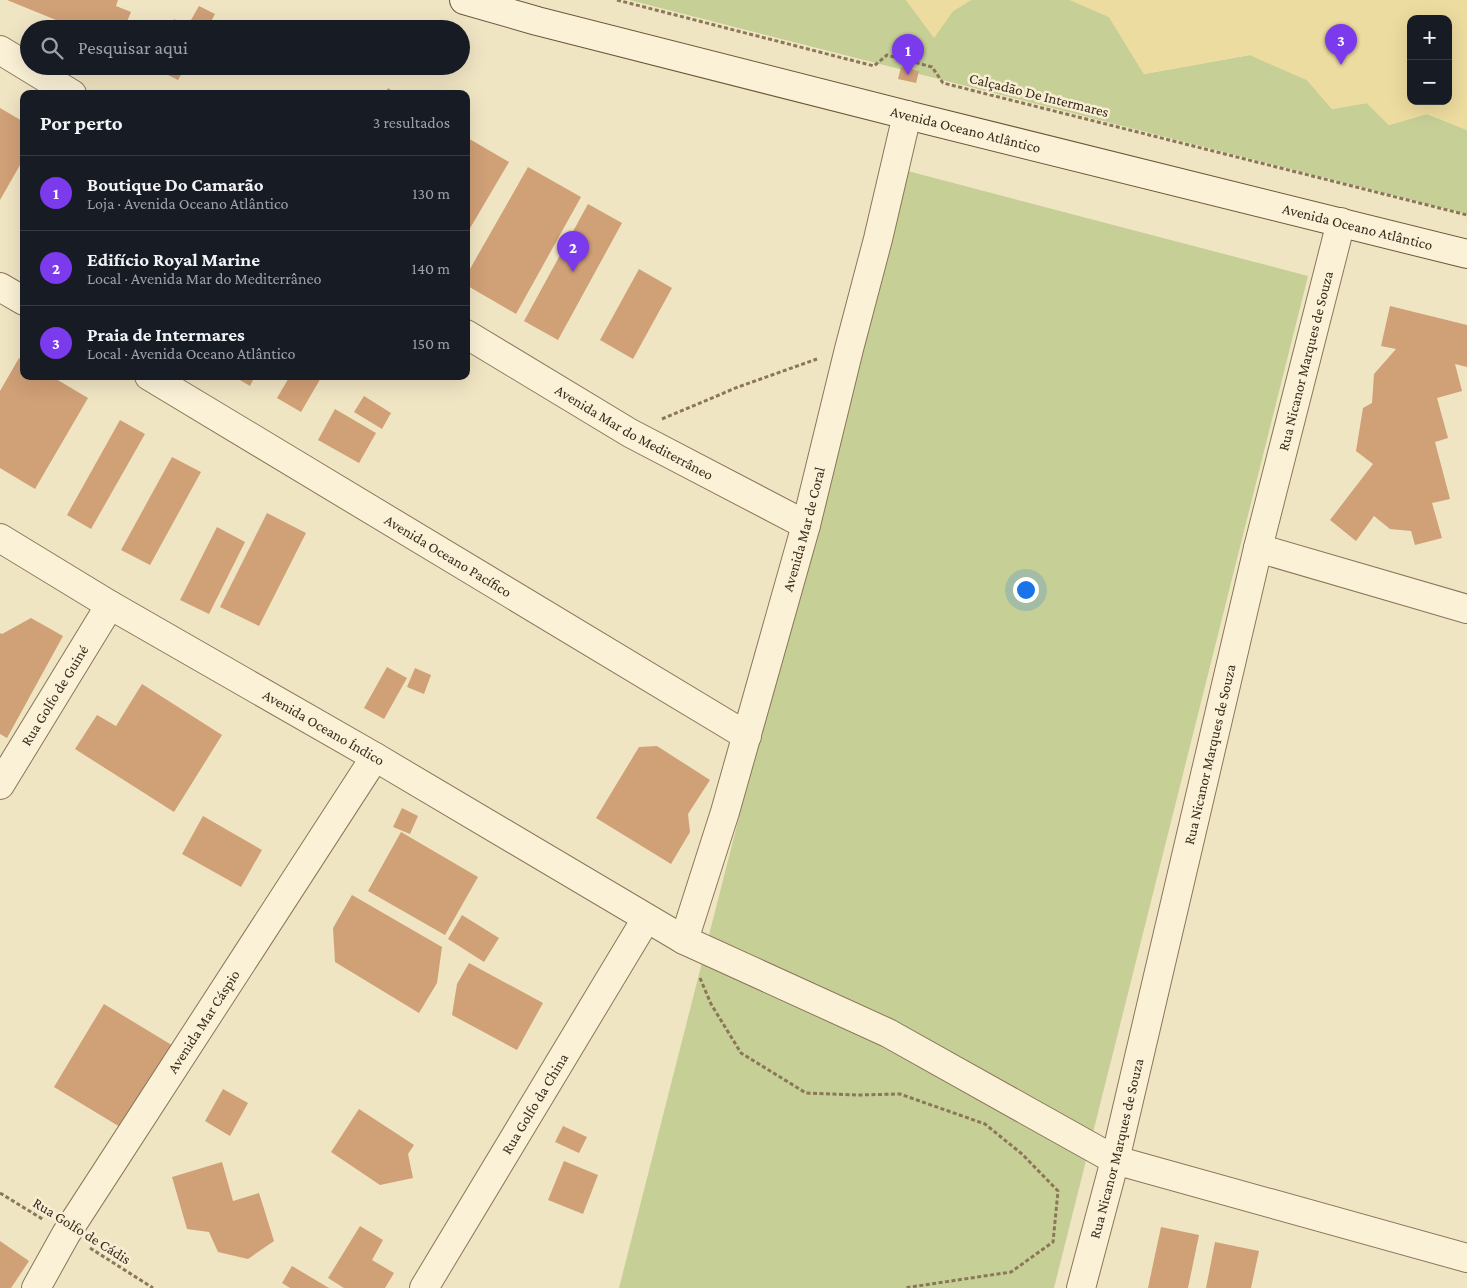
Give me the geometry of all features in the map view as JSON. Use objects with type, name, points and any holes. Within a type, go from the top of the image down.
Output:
[{"type":"street","name":"Avenida Oceano Atlântico","points":[[464,0],[537,21],[907,115],[1467,254]]},
{"type":"street","points":[[0,50],[20,62]]},
{"type":"street","points":[[41,75],[65,90]]},
{"type":"street","name":"Avenida Mar de Coral","points":[[684,940],[725,812],[806,525],[878,239],[907,115]]},
{"type":"street","name":"Rua Nicanor Marques de Souza","points":[[1081,1288],[1115,1160],[1258,548],[1341,222]]},
{"type":"street","points":[[0,287],[20,299]]},
{"type":"street","name":"Avenida Mar do Mediterrâneo","points":[[470,336],[630,433],[806,525]]},
{"type":"street","name":"Avenida Oceano Pacífico","points":[[156,380],[747,736]]},
{"type":"street","name":"Avenida Oceano Índico","points":[[0,538],[110,605],[374,757],[646,919],[684,940],[888,1033],[1115,1160],[1467,1258]]},
{"type":"street","points":[[1258,548],[1467,610]]},
{"type":"street","name":"Rua Golfo de Guiné","points":[[0,785],[110,605]]},
{"type":"street","name":"Avenida Mar Cáspio","points":[[36,1288],[66,1234],[374,757]]},
{"type":"street","name":"Rua Golfo da China","points":[[424,1288],[646,919]]},
{"type":"path","name":"Calçadão De Intermares","points":[[617,0],[874,66],[887,55],[932,67],[943,83],[1467,215]]},
{"type":"path","points":[[630,433],[738,387],[849,349]]},
{"type":"path","points":[[684,940],[711,1004],[741,1053],[806,1093],[900,1094],[985,1124],[1022,1154],[1058,1191],[1053,1242],[1011,1272],[904,1288]]},
{"type":"path","name":"Rua Golfo de Cádis","points":[[0,1192],[153,1288]]},
{"type":"green space","points":[[629,0],[906,0],[934,37],[953,11],[971,0],[1070,0],[1109,17],[1144,74],[1250,55],[1307,80],[1332,109],[1367,103],[1389,125],[1427,114],[1467,130],[1467,214]]},
{"type":"green space","points":[[904,170],[1308,276],[1054,1288],[619,1288]]},
{"type":"sand","points":[[906,0],[971,0],[953,11],[934,38]]},
{"type":"sand","points":[[1070,0],[1467,0],[1467,130],[1427,114],[1389,125],[1367,103],[1332,109],[1307,80],[1250,55],[1144,74],[1109,17]]},
{"type":"building","points":[[7,0],[118,0],[116,6],[131,12],[128,20],[56,20]]},
{"type":"building","points":[[199,6],[215,14],[212,20],[191,20]]},
{"type":"building","points":[[901,67],[919,71],[916,83],[898,79]]},
{"type":"building","points":[[168,75],[181,75],[178,80]]},
{"type":"building","points":[[0,108],[20,120],[20,165],[0,200]]},
{"type":"building","points":[[470,139],[509,162],[470,228]]},
{"type":"building","points":[[528,167],[581,197],[516,314],[470,287],[470,269]]},
{"type":"building","points":[[588,204],[622,223],[558,340],[524,321]]},
{"type":"building","points":[[639,269],[672,288],[633,359],[600,340]]},
{"type":"building","points":[[1390,306],[1467,325],[1467,367],[1455,364],[1462,391],[1437,398],[1448,438],[1435,442],[1450,499],[1432,503],[1442,538],[1415,545],[1411,531],[1390,529],[1374,516],[1356,541],[1330,520],[1373,464],[1356,451],[1363,408],[1372,403],[1374,374],[1396,349],[1381,346]]},
{"type":"building","points":[[19,358],[20,380],[58,380],[88,398],[35,489],[0,468],[0,391]]},
{"type":"building","points":[[240,380],[253,380],[250,386]]},
{"type":"building","points":[[288,380],[320,380],[301,412],[277,398]]},
{"type":"building","points":[[364,396],[391,413],[382,429],[354,412]]},
{"type":"building","points":[[335,409],[376,433],[359,463],[318,440]]},
{"type":"building","points":[[120,420],[145,434],[91,529],[67,515]]},
{"type":"building","points":[[172,457],[201,472],[150,565],[121,550]]},
{"type":"building","points":[[267,513],[306,533],[259,626],[220,607]]},
{"type":"building","points":[[217,527],[245,542],[209,614],[180,600]]},
{"type":"building","points":[[31,618],[63,636],[7,738],[0,734],[0,633],[2,634]]},
{"type":"building","points":[[387,667],[407,678],[384,719],[364,708]]},
{"type":"building","points":[[415,668],[431,675],[424,694],[407,687]]},
{"type":"building","points":[[142,684],[222,735],[174,812],[75,749],[97,715],[116,726]]},
{"type":"building","points":[[657,746],[710,780],[688,814],[690,832],[671,864],[596,818],[639,747]]},
{"type":"building","points":[[402,808],[418,816],[410,834],[393,827]]},
{"type":"building","points":[[203,816],[262,850],[241,887],[182,854]]},
{"type":"building","points":[[401,832],[478,877],[445,935],[368,891]]},
{"type":"building","points":[[352,895],[442,947],[437,983],[419,1013],[335,962],[333,928]]},
{"type":"building","points":[[462,915],[499,938],[484,962],[448,939]]},
{"type":"building","points":[[469,963],[543,1003],[517,1050],[452,1015],[457,984]]},
{"type":"building","points":[[104,1004],[175,1047],[125,1130],[54,1087]]},
{"type":"building","points":[[223,1089],[248,1103],[230,1136],[205,1121]]},
{"type":"building","points":[[359,1109],[414,1145],[408,1154],[413,1178],[380,1185],[331,1152]]},
{"type":"building","points":[[563,1126],[587,1137],[579,1153],[555,1142]]},
{"type":"building","points":[[564,1161],[598,1175],[583,1214],[548,1200]]},
{"type":"building","points":[[222,1162],[233,1201],[259,1193],[274,1241],[248,1259],[218,1252],[209,1232],[187,1229],[172,1177]]},
{"type":"building","points":[[360,1226],[383,1240],[372,1260],[394,1273],[385,1288],[344,1288],[328,1278]]},
{"type":"building","points":[[1161,1227],[1199,1235],[1188,1288],[1148,1288]]},
{"type":"building","points":[[0,1241],[29,1261],[11,1288],[0,1288]]},
{"type":"building","points":[[1215,1242],[1259,1251],[1251,1288],[1206,1288]]},
{"type":"building","points":[[292,1266],[329,1288],[290,1288],[282,1283]]},
{"type":"place","name":"Praia de Intermares","points":[[1341,65]]},
{"type":"place","name":"Boutique Do Camarão","points":[[908,75]]},
{"type":"place","name":"Edifício Royal Marine","points":[[573,272]]}]
